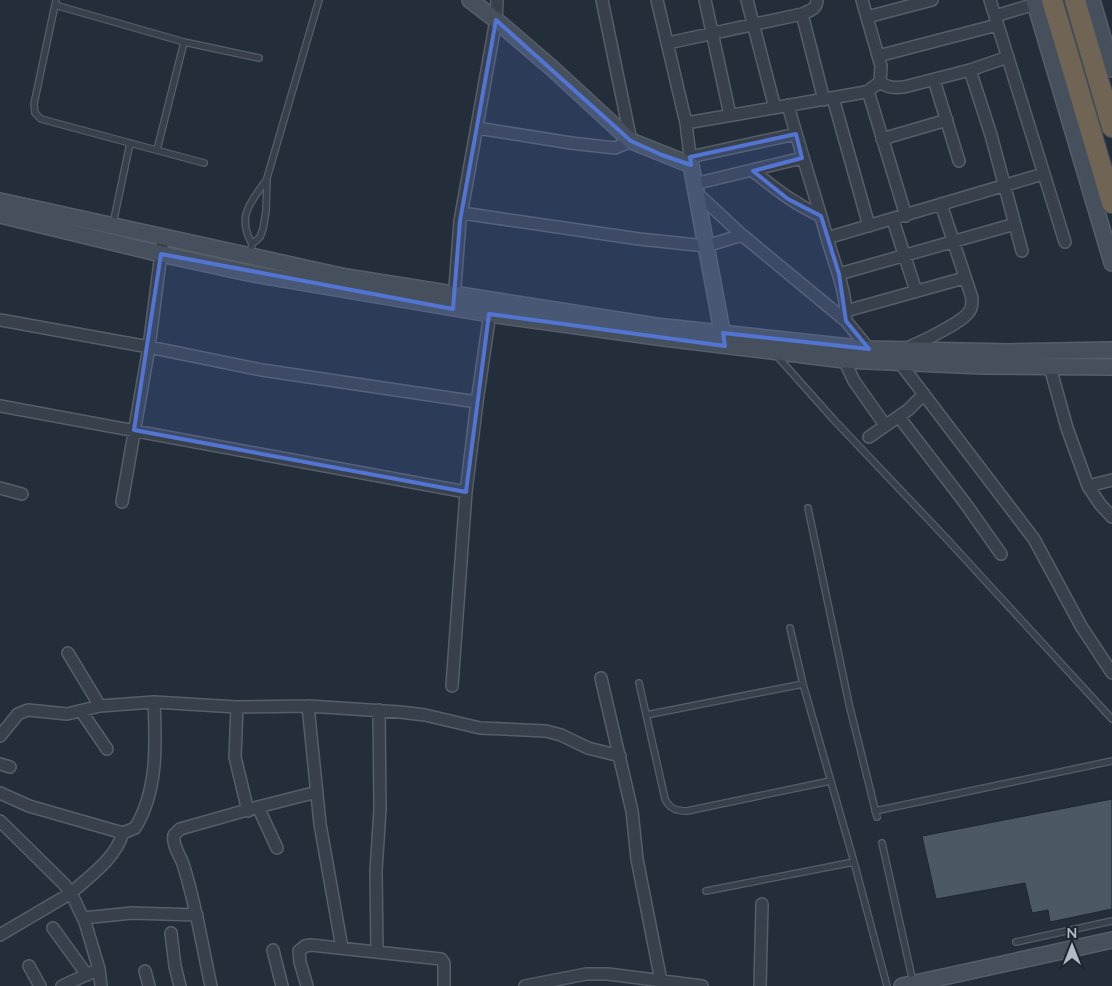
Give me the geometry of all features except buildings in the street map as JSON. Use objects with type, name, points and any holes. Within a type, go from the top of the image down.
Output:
[{"type":"highway","points":[[1075,0],[1112,127]]},
{"type":"highway","points":[[1040,1],[1112,203]]},
{"type":"street","points":[[470,0],[496,20],[631,141],[691,161],[796,134]]},
{"type":"street","points":[[454,301],[462,213],[496,20],[497,0]]},
{"type":"street","points":[[602,0],[631,141]]},
{"type":"street","points":[[657,0],[686,123],[691,161],[724,339]]},
{"type":"street","points":[[705,0],[730,115]]},
{"type":"street","points":[[747,0],[775,108]]},
{"type":"street","points":[[668,43],[753,23],[802,14],[813,9],[817,0]]},
{"type":"street","points":[[686,123],[868,91],[880,82],[882,66],[862,0]]},
{"type":"street","points":[[867,17],[932,0]]},
{"type":"street","points":[[990,0],[1065,242]]},
{"type":"street","points":[[1092,0],[1112,69]]},
{"type":"street","points":[[878,56],[996,20],[1040,1],[1112,263]]},
{"type":"street","points":[[802,14],[869,226]]},
{"type":"street","points":[[880,82],[894,88],[934,80],[1008,57]]},
{"type":"street","points":[[970,70],[991,135],[1022,251]]},
{"type":"street","points":[[934,80],[959,161]]},
{"type":"street","points":[[868,91],[906,216]]},
{"type":"street","points":[[788,105],[802,158],[839,274],[846,316]]},
{"type":"street","points":[[882,139],[947,120]]},
{"type":"street","points":[[477,128],[615,148],[631,141]]},
{"type":"street","points":[[696,189],[802,158]]},
{"type":"street","points":[[753,171],[788,199],[802,208],[821,216]]},
{"type":"street","points":[[827,238],[1043,174]]},
{"type":"street","points":[[696,189],[742,235],[846,316],[869,349]]},
{"type":"street","points":[[0,201],[162,238],[251,250],[346,277],[454,301]]},
{"type":"street","points":[[902,357],[969,313],[972,307],[972,298],[941,204]]},
{"type":"street","points":[[462,213],[535,222],[639,239],[706,246],[742,235]]},
{"type":"street","points":[[0,215],[248,273],[491,307],[656,326],[724,339],[774,352],[844,360],[1009,352],[1112,350]]},
{"type":"street","points":[[893,220],[916,291]]},
{"type":"street","points":[[839,274],[1016,224]]},
{"type":"street","points":[[122,502],[149,347],[162,238]]},
{"type":"street","points":[[846,316],[916,291],[964,278]]},
{"type":"street","points":[[452,686],[466,492],[491,307]]},
{"type":"street","points":[[0,320],[262,370],[477,402]]},
{"type":"street","points":[[724,339],[869,349],[902,357],[1050,367],[1112,367]]},
{"type":"street","points":[[902,357],[924,394],[1034,539],[1080,626],[1112,673]]},
{"type":"street","points":[[844,360],[854,382],[885,424]]},
{"type":"street","points":[[1050,367],[1088,486],[1100,504],[1112,516]]},
{"type":"street","points":[[869,437],[885,424],[899,417],[924,394]]},
{"type":"street","points":[[0,406],[466,492]]},
{"type":"street","points":[[899,417],[965,503],[1001,554]]},
{"type":"street","points":[[1088,486],[1112,480]]},
{"type":"street","points":[[0,488],[22,494]]},
{"type":"street","points":[[68,653],[100,706]]},
{"type":"street","points":[[601,678],[632,811],[637,859],[662,984]]},
{"type":"street","points":[[0,793],[28,806],[123,833],[135,828],[151,787],[156,740],[154,702]]},
{"type":"street","points":[[0,736],[11,721],[23,711],[38,710],[67,714],[100,706],[154,702],[237,707],[308,706],[425,715],[480,728],[546,731],[561,735],[588,748],[620,756]]},
{"type":"street","points":[[308,706],[320,824],[342,948]]},
{"type":"street","points":[[237,707],[236,758],[253,809],[277,848]]},
{"type":"street","points":[[377,952],[376,871],[380,809],[379,710]]},
{"type":"street","points":[[81,711],[107,749]]},
{"type":"street","points":[[211,986],[191,888],[182,860],[174,844],[174,835],[180,829],[317,792]]},
{"type":"street","points":[[0,821],[71,893],[83,918],[99,969],[101,986]]},
{"type":"street","points":[[0,935],[71,893],[108,860],[120,842],[123,833]]},
{"type":"street","points":[[760,986],[762,904]]},
{"type":"street","points":[[83,918],[132,913],[196,916]]},
{"type":"street","points":[[53,928],[87,975]]},
{"type":"street","points":[[171,933],[175,966],[180,986]]},
{"type":"street","points":[[907,985],[1112,940]]},
{"type":"street","points":[[306,986],[298,955],[301,948],[311,945],[441,958],[444,963],[444,986]]},
{"type":"street","points":[[273,950],[282,986]]},
{"type":"street","points":[[29,966],[40,986]]},
{"type":"street","points":[[62,986],[99,969]]},
{"type":"street","points":[[145,971],[149,986]]},
{"type":"street","points":[[531,985],[586,974],[608,974],[662,984],[702,986]]},
{"type":"lane","points":[[251,250],[263,229],[268,178],[319,0]]},
{"type":"lane","points":[[204,162],[41,119],[35,113],[34,104],[56,2],[184,42],[259,58]]},
{"type":"lane","points":[[157,150],[184,42]]},
{"type":"lane","points":[[112,226],[130,142]]},
{"type":"lane","points":[[251,250],[244,223],[245,213],[268,178]]},
{"type":"lane","points":[[774,352],[834,420],[945,537],[1112,719]]},
{"type":"lane","points":[[808,508],[849,704],[876,814],[1112,761]]},
{"type":"lane","points":[[790,628],[803,684],[887,986]]},
{"type":"lane","points":[[639,683],[665,799],[668,806],[677,811],[687,811],[830,781]]},
{"type":"lane","points":[[646,715],[803,684]]},
{"type":"lane","points":[[882,843],[907,985]]},
{"type":"lane","points":[[706,891],[854,862]]},
{"type":"lane","points":[[1016,942],[1112,921]]},
{"type":"highlighted area","points":[[496,20],[631,141],[662,155],[691,165],[690,157],[796,134],[802,158],[753,171],[788,199],[821,216],[839,274],[846,321],[869,349],[723,333],[725,346],[489,314],[466,492],[134,430],[161,254],[453,309],[460,221]]}]
